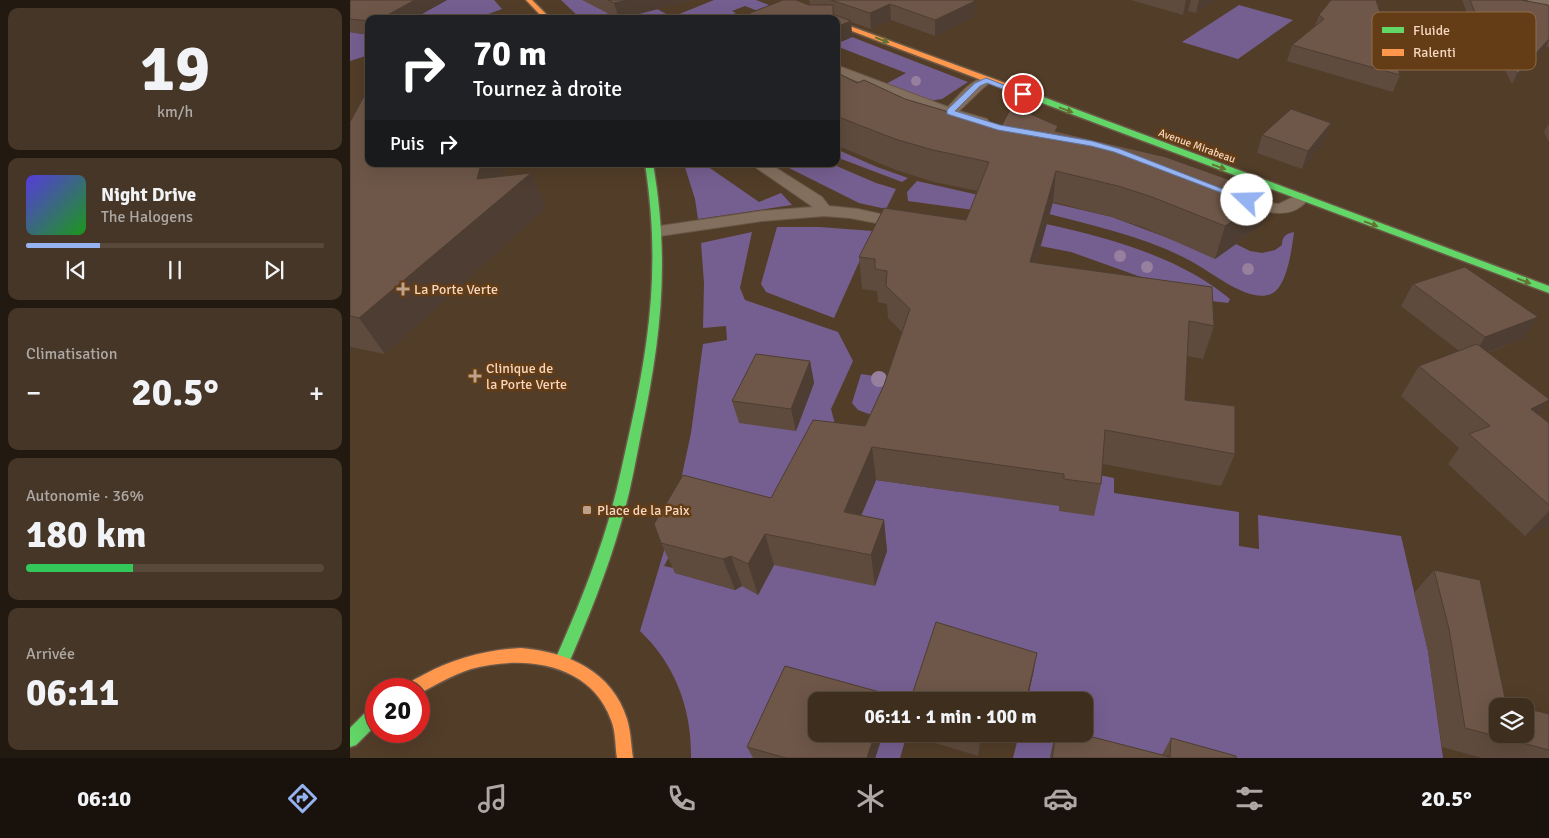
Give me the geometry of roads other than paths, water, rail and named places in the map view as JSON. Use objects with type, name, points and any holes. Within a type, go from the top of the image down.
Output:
[{"type":"street","points":[[529,0],[544,15]]},
{"type":"street","points":[[1535,0],[1549,2]]},
{"type":"street","name":"Avenue Mirabeau","points":[[840,25],[986,81],[1549,290]]},
{"type":"street","points":[[563,660],[586,603],[619,505],[646,385],[659,298],[660,231],[657,195],[651,167]]},
{"type":"street","points":[[430,678],[475,660],[522,653],[563,660],[586,673],[604,691],[618,715],[625,743],[625,758]]},
{"type":"street","points":[[350,739],[365,725]]},
{"type":"lane","points":[[840,71],[950,112],[998,127]]},
{"type":"lane","points":[[950,112],[978,85],[986,81]]},
{"type":"lane","points":[[765,167],[816,200],[824,211]]},
{"type":"lane","points":[[1229,193],[1278,210],[1290,207],[1300,198]]},
{"type":"lane","points":[[660,231],[769,216],[824,211],[857,214],[892,222]]},
{"type":"place","name":"La Porte Verte","points":[[403,289]]},
{"type":"place","name":"Clinique de la Porte Verte","points":[[475,376]]},
{"type":"place","name":"Place de la Paix","points":[[587,510]]}]
